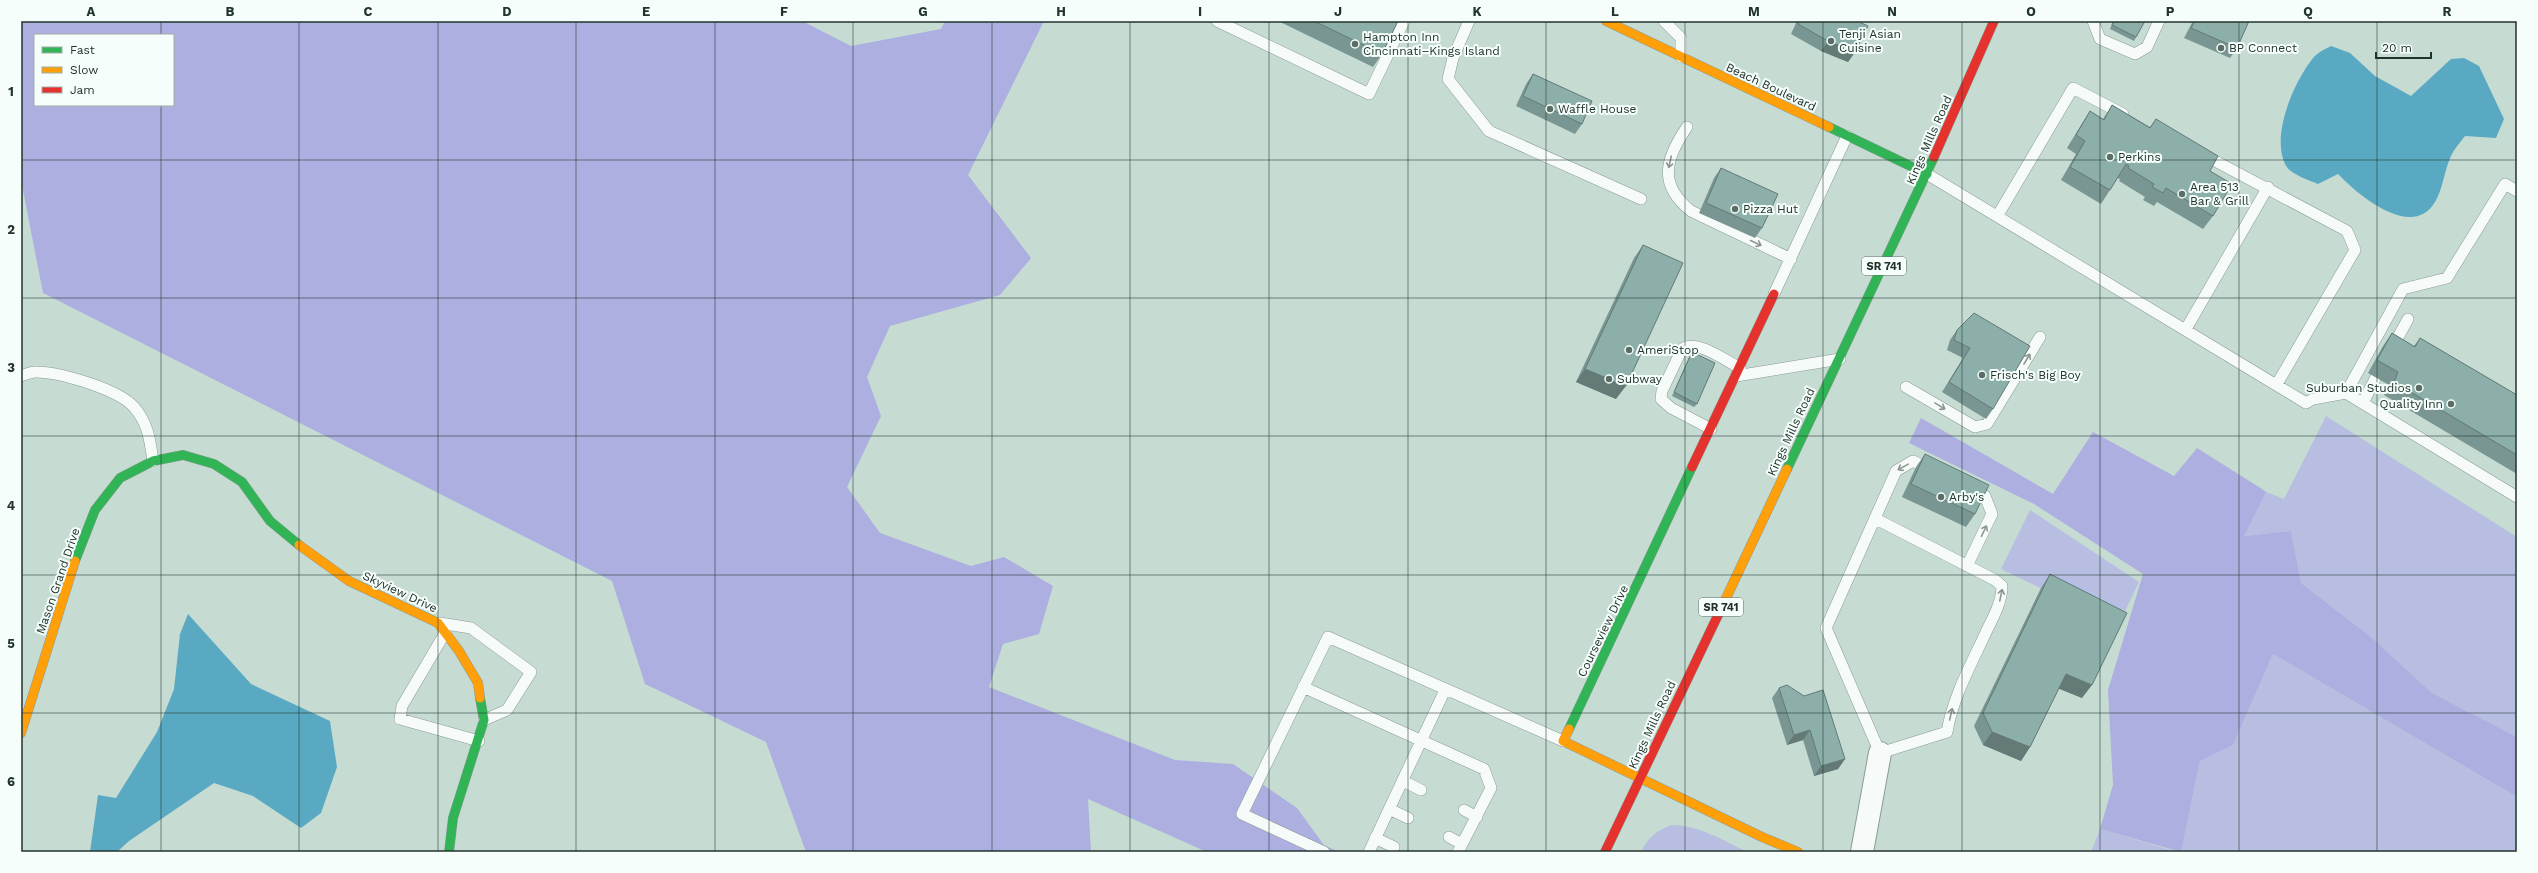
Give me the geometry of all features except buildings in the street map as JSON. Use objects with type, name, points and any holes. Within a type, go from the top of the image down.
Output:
[{"type":"street","name":"Beach Boulevard","points":[[1606,21],[1927,174]]},
{"type":"street","name":"Kings Mills Road","points":[[1605,852],[1927,174],[1994,21]]},
{"type":"street","name":"Courseview Drive","points":[[1563,741],[1774,294]]},
{"type":"street","name":"Skyview Drive","points":[[153,461],[183,455],[214,464],[242,482],[270,521],[305,550],[350,581],[438,623],[478,683],[484,720],[479,741],[453,818],[449,852]]},
{"type":"street","name":"Mason Grand Drive","points":[[21,733],[71,571],[95,510],[120,478],[153,461]]},
{"type":"street","points":[[1563,741],[1639,779],[1798,852]]},
{"type":"street","points":[[1862,852],[1880,753]]},
{"type":"lane","points":[[1217,21],[1369,94],[1404,21]]},
{"type":"lane","points":[[1664,21],[1681,38],[1681,57]]},
{"type":"lane","points":[[2093,21],[2100,40],[2136,54],[2147,47],[2159,21]]},
{"type":"lane","points":[[1468,23],[1453,58],[1448,79],[1489,131],[1641,200]]},
{"type":"lane","points":[[1998,215],[2073,88],[2136,120]]},
{"type":"lane","points":[[1687,127],[1676,143],[1669,162],[1668,177],[1678,201],[1691,211],[1790,259]]},
{"type":"lane","points":[[1774,294],[1847,136]]},
{"type":"lane","points":[[2191,148],[2268,187],[2347,231],[2355,250],[2277,384]]},
{"type":"lane","points":[[1927,174],[1998,215],[2306,403],[2313,399],[2346,393],[2517,497]]},
{"type":"lane","points":[[2346,393],[2402,289],[2447,278],[2505,184],[2517,191]]},
{"type":"lane","points":[[2186,329],[2268,187]]},
{"type":"lane","points":[[2391,351],[2408,319]]},
{"type":"lane","points":[[1906,386],[1975,427],[1987,424],[2040,337]]},
{"type":"lane","points":[[1711,429],[1671,408],[1661,399],[1662,391],[1682,349],[1688,346],[1697,346],[1738,372],[1840,359]]},
{"type":"lane","points":[[21,376],[35,372],[60,374],[110,392],[133,406],[148,429],[153,461]]},
{"type":"lane","points":[[2363,403],[2376,377]]},
{"type":"lane","points":[[1876,519],[1980,572],[2002,586],[2002,594],[1950,712],[1947,732],[1880,753],[1826,628],[1876,519],[1896,471],[1913,461],[1942,475]]},
{"type":"lane","points":[[1963,485],[1985,496],[1992,514],[1967,566]]},
{"type":"lane","points":[[438,623],[471,628],[531,672],[507,710],[484,720]]},
{"type":"lane","points":[[445,633],[402,706],[400,719],[479,741]]},
{"type":"lane","points":[[1324,852],[1242,814],[1328,637],[1563,741]]},
{"type":"lane","points":[[1303,687],[1484,769],[1491,788],[1477,817],[1460,848],[1449,837]]},
{"type":"lane","points":[[1369,852],[1445,690]]},
{"type":"lane","points":[[1403,781],[1421,790]]},
{"type":"lane","points":[[1389,809],[1408,818]]},
{"type":"lane","points":[[1464,810],[1477,817]]},
{"type":"lane","points":[[1375,838],[1394,847]]},
{"type":"shaded area","points":[[21,21],[802,21],[851,46],[941,29],[945,21],[1044,21],[968,175],[1031,258],[1000,295],[890,326],[867,377],[881,416],[847,487],[880,533],[971,566],[1004,557],[1053,586],[1039,634],[1003,644],[989,687],[1175,760],[1233,764],[1297,808],[1324,845],[1339,852],[1207,852],[1088,799],[1091,852],[806,852],[766,742],[645,684],[612,581],[43,293],[21,180]]},
{"type":"shaded area","points":[[2331,46],[2350,53],[2375,76],[2411,96],[2451,59],[2464,58],[2479,66],[2504,119],[2496,138],[2465,136],[2455,148],[2451,156],[2438,197],[2425,213],[2413,217],[2399,216],[2371,202],[2338,174],[2318,184],[2295,174],[2287,168],[2281,152],[2281,138],[2283,124],[2292,94],[2313,58]]},
{"type":"shaded area","points":[[2326,416],[2517,537],[2517,737],[2432,693],[2371,637],[2301,583],[2291,531],[2243,536],[2266,492],[2284,499]]},
{"type":"shaded area","points":[[1921,418],[2053,494],[2093,432],[2174,476],[2197,448],[2262,489],[2266,492],[2244,536],[2291,531],[2301,583],[2371,637],[2432,693],[2517,737],[2517,797],[2273,654],[2233,745],[2200,761],[2181,852],[2100,829],[2113,785],[2108,690],[2143,574],[2034,504],[1909,443]]},
{"type":"shaded area","points":[[2030,510],[2139,582],[2118,626],[2001,569]]},
{"type":"shaded area","points":[[188,614],[251,684],[330,721],[337,767],[321,813],[301,828],[253,796],[214,783],[129,841],[117,852],[90,852],[98,795],[116,798],[157,732],[174,689],[180,634]]},
{"type":"shaded area","points":[[2273,654],[2517,797],[2517,852],[2181,852],[2200,761],[2233,745]]},
{"type":"shaded area","points":[[1672,825],[1702,831],[1748,852],[1641,852],[1650,838],[1662,829]]},
{"type":"shaded area","points":[[2100,829],[2178,852],[2091,852]]},
{"type":"traffic: fast","points":[[1829,127],[1927,174]]},
{"type":"traffic: fast","points":[[1787,469],[1934,157]]},
{"type":"traffic: fast","points":[[75,561],[95,510],[120,478],[153,461],[183,455],[214,464],[242,482],[270,521],[299,545]]},
{"type":"traffic: fast","points":[[1569,729],[1692,467]]},
{"type":"traffic: fast","points":[[449,852],[453,818],[484,720],[480,698]]},
{"type":"traffic: slow","points":[[1606,21],[1829,127]]},
{"type":"traffic: slow","points":[[1719,613],[1787,469]]},
{"type":"traffic: slow","points":[[299,545],[349,581],[438,623],[459,651],[478,683],[480,698]]},
{"type":"traffic: slow","points":[[21,733],[75,561]]},
{"type":"traffic: slow","points":[[1569,729],[1563,741],[1762,837],[1798,852]]},
{"type":"traffic: jam","points":[[1934,157],[1994,21]]},
{"type":"traffic: jam","points":[[1692,467],[1774,294]]},
{"type":"traffic: jam","points":[[1605,852],[1719,613]]},
{"type":"place","name":"Tenji Asian Cuisine","points":[[1831,41]]},
{"type":"place","name":"Hampton Inn Cincinnati–Kings Island","points":[[1355,44]]},
{"type":"place","name":"BP Connect","points":[[2221,48]]},
{"type":"place","name":"Waffle House","points":[[1550,109]]},
{"type":"place","name":"Perkins","points":[[2110,157]]},
{"type":"place","name":"Area 513 Bar & Grill","points":[[2182,194]]},
{"type":"place","name":"Pizza Hut","points":[[1735,209]]},
{"type":"place","name":"AmeriStop","points":[[1629,350]]},
{"type":"place","name":"Frisch's Big Boy","points":[[1982,375]]},
{"type":"place","name":"Subway","points":[[1609,379]]},
{"type":"place","name":"Suburban Studios","points":[[2419,388]]},
{"type":"place","name":"Quality Inn","points":[[2451,404]]},
{"type":"place","name":"Arby's","points":[[1941,497]]}]
